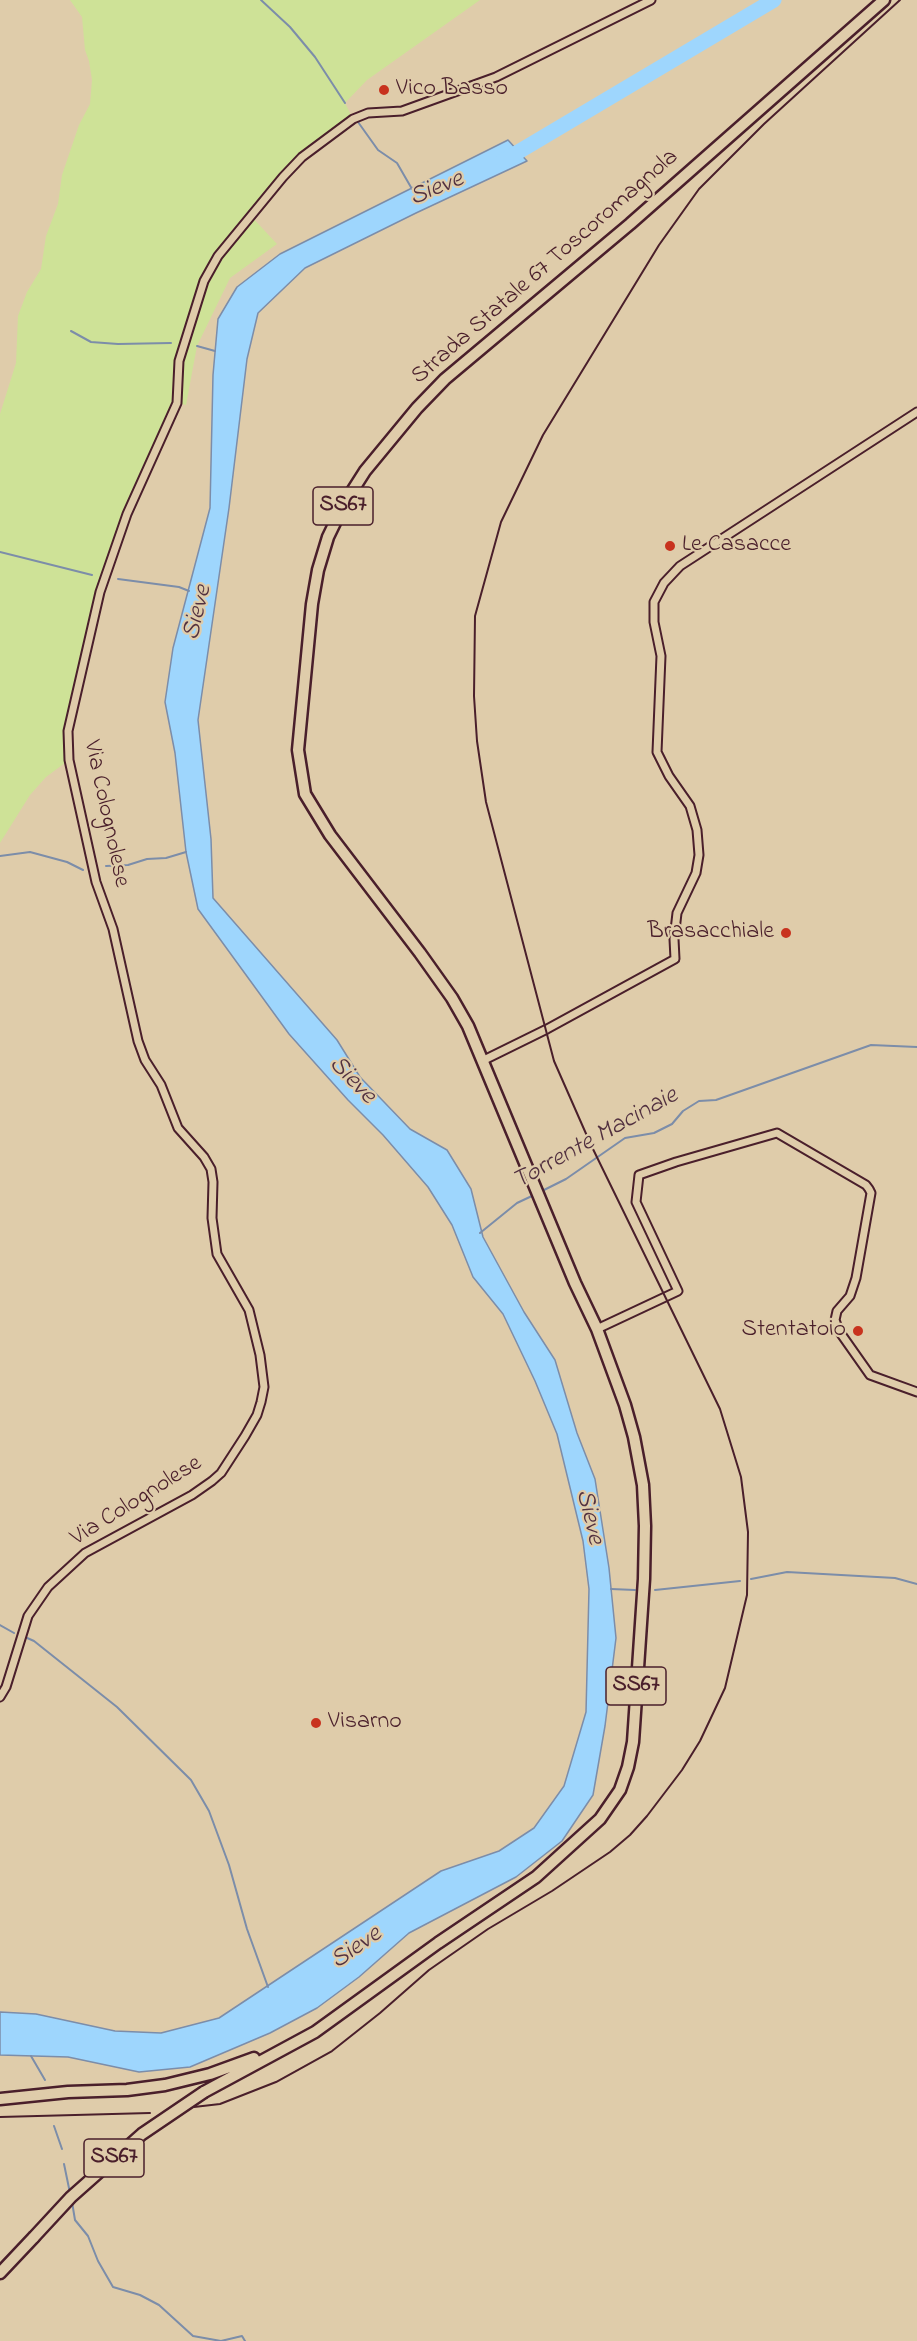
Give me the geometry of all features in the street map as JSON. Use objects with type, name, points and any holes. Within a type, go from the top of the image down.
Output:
[{"type":"main road","name":"Strada Statale 67 Toscoromagnola","points":[[0,2273],[71,2197],[142,2134],[204,2092],[315,2032],[438,1943],[536,1877],[600,1819],[620,1790],[633,1742],[644,1579],[643,1495],[634,1437],[597,1329],[468,1026],[452,998],[330,835],[304,794],[300,773],[299,740],[312,604],[318,570],[328,537],[345,504],[365,471],[417,408],[445,379],[639,216],[884,0]]},
{"type":"main road","points":[[0,2099],[165,2085],[244,2062],[315,2032]]},
{"type":"street","name":"Via Colognolese","points":[[0,1697],[6,1687],[28,1616],[48,1587],[85,1553],[192,1495],[221,1473],[257,1415],[264,1387],[260,1355],[249,1310],[223,1264],[216,1246],[211,1169],[204,1157],[178,1128],[161,1085],[142,1050],[113,929],[96,882],[69,760],[68,731],[100,592],[127,514],[177,403],[179,361],[204,281],[218,256],[283,177],[302,157],[353,119],[368,112],[402,111],[496,77],[651,0]]},
{"type":"street","points":[[484,1060],[547,1029],[675,959],[674,939],[677,913],[696,873],[699,855],[697,830],[690,806],[669,776],[657,752],[661,656],[654,622],[654,602],[664,583],[680,566],[917,412]]},
{"type":"street","points":[[597,1329],[678,1291],[636,1202],[639,1175],[777,1133],[866,1185],[869,1189],[871,1193],[856,1278],[850,1296],[837,1311],[835,1320],[839,1331],[870,1375],[917,1392]]},
{"type":"green space","points":[[70,0],[480,0],[367,80],[345,103],[353,119],[302,157],[251,216],[277,244],[230,278],[197,346],[186,405],[178,403],[143,480],[100,592],[68,731],[69,760],[46,777],[30,795],[0,843],[0,414],[16,363],[18,316],[27,292],[41,269],[46,236],[58,204],[62,175],[79,125],[90,104],[92,80],[85,50],[82,17]]},
{"type":"water","name":"Sieve","points":[[508,140],[527,161],[305,268],[258,313],[247,359],[229,508],[198,720],[211,839],[213,898],[337,1040],[360,1077],[410,1129],[447,1150],[471,1189],[483,1237],[524,1312],[555,1360],[577,1433],[595,1479],[609,1568],[616,1638],[605,1726],[593,1795],[562,1841],[516,1877],[409,1933],[359,1977],[317,2008],[270,2033],[190,2067],[139,2072],[68,2057],[0,2055],[0,2012],[36,2014],[115,2031],[161,2033],[219,2018],[441,1871],[499,1851],[534,1828],[564,1786],[586,1712],[589,1589],[583,1541],[557,1434],[535,1381],[503,1314],[473,1277],[452,1225],[428,1187],[289,1034],[198,909],[186,852],[175,753],[165,702],[173,648],[210,508],[213,375],[218,319],[237,287],[280,254]]},
{"type":"waterway","points":[[261,0],[290,27],[315,57],[345,103]]},
{"type":"waterway","name":"Sieve","points":[[503,161],[774,0]]},
{"type":"waterway","points":[[358,122],[378,150],[397,163],[412,189]]},
{"type":"waterway","points":[[71,331],[91,342],[171,343]]},
{"type":"waterway","points":[[197,346],[215,351]]},
{"type":"waterway","points":[[0,552],[92,575]]},
{"type":"waterway","points":[[118,579],[179,587],[189,591]]},
{"type":"waterway","points":[[0,856],[30,852],[67,862],[83,870]]},
{"type":"waterway","points":[[106,866],[128,865],[186,852]]},
{"type":"waterway","name":"Torrente Macinaie","points":[[542,1191],[566,1179],[625,1138],[654,1133],[672,1124],[683,1111],[699,1101],[716,1100],[871,1045],[917,1047]]},
{"type":"waterway","name":"Torrente Macinaie","points":[[480,1233],[517,1203],[534,1195]]},
{"type":"waterway","points":[[751,1579],[787,1572],[895,1578],[917,1584]]},
{"type":"waterway","points":[[655,1590],[740,1581]]},
{"type":"waterway","points":[[611,1589],[635,1590]]},
{"type":"waterway","points":[[0,1625],[14,1633]]},
{"type":"waterway","points":[[25,1637],[34,1641],[117,1707],[191,1780],[209,1811],[268,1987]]},
{"type":"waterway","points":[[31,2056],[45,2080]]},
{"type":"waterway","points":[[54,2126],[62,2149]]},
{"type":"waterway","points":[[64,2164],[70,2193]]},
{"type":"waterway","points":[[72,2202],[75,2220],[88,2236],[98,2261],[113,2287],[140,2295],[159,2305],[193,2336],[221,2341]]},
{"type":"waterway","points":[[221,2341],[242,2336],[245,2341]]},
{"type":"railway","points":[[194,2107],[220,2104],[276,2082],[332,2051],[429,1970],[488,1929],[552,1891],[610,1852],[647,1816],[682,1770],[700,1741],[725,1688],[747,1595],[748,1532],[741,1477],[720,1409],[591,1145],[554,1061],[486,802],[477,741],[474,696],[475,616],[501,522],[543,435],[659,245],[699,189],[764,124],[900,0]]},
{"type":"railway","points":[[0,2117],[150,2113]]},
{"type":"place","name":"Vico Basso","points":[[384,90]]},
{"type":"place","name":"Le Casacce","points":[[670,546]]},
{"type":"place","name":"Brasacchiale","points":[[786,933]]},
{"type":"place","name":"Stentatoio","points":[[858,1331]]},
{"type":"place","name":"Visarno","points":[[316,1723]]}]
